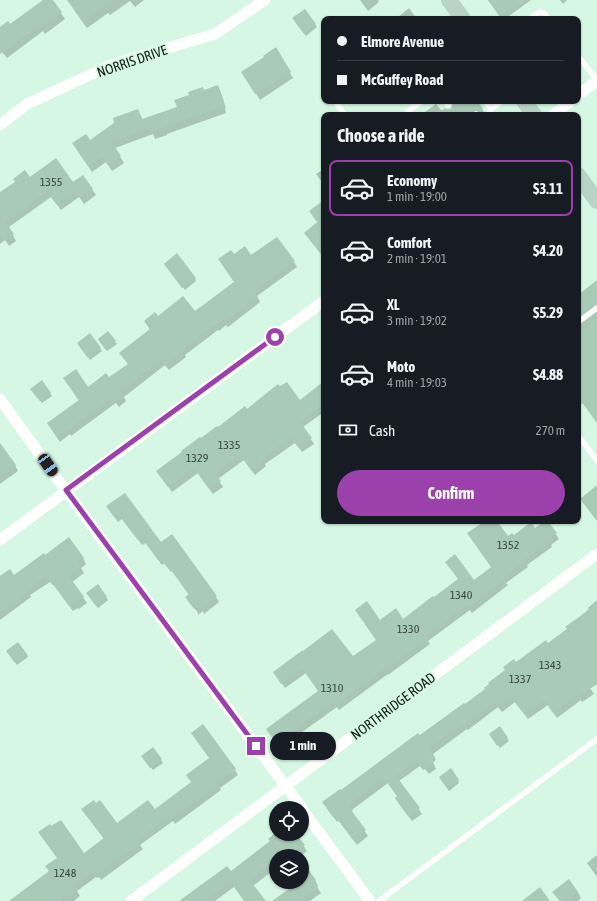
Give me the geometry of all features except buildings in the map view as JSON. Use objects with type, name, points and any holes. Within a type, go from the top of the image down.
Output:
[{"type":"main road","points":[[449,0],[461,16]]},
{"type":"main road","points":[[582,184],[597,201]]},
{"type":"street","name":"NORRIS DRIVE","points":[[0,124],[27,104],[114,64],[215,34],[265,0]]},
{"type":"street","points":[[581,93],[597,80]]},
{"type":"street","points":[[557,112],[567,104]]},
{"type":"street","points":[[0,540],[321,302]]},
{"type":"street","points":[[0,399],[297,801]]},
{"type":"street","name":"NORTHRIDGE ROAD","points":[[131,901],[597,554]]},
{"type":"street","points":[[309,818],[370,901]]},
{"type":"lane","points":[[533,16],[539,12],[544,13],[546,16]]},
{"type":"lane","points":[[581,60],[597,80]]},
{"type":"lane","points":[[337,104],[344,112]]},
{"type":"lane","points":[[408,111],[418,104]]},
{"type":"lane","points":[[488,104],[492,109]]},
{"type":"lane","points":[[490,112],[498,104]]},
{"type":"lane","points":[[581,320],[597,308]]},
{"type":"lane","points":[[581,439],[597,461]]},
{"type":"lane","points":[[379,901],[597,739]]},
{"type":"route","points":[[256,746],[66,490],[275,337]]}]
